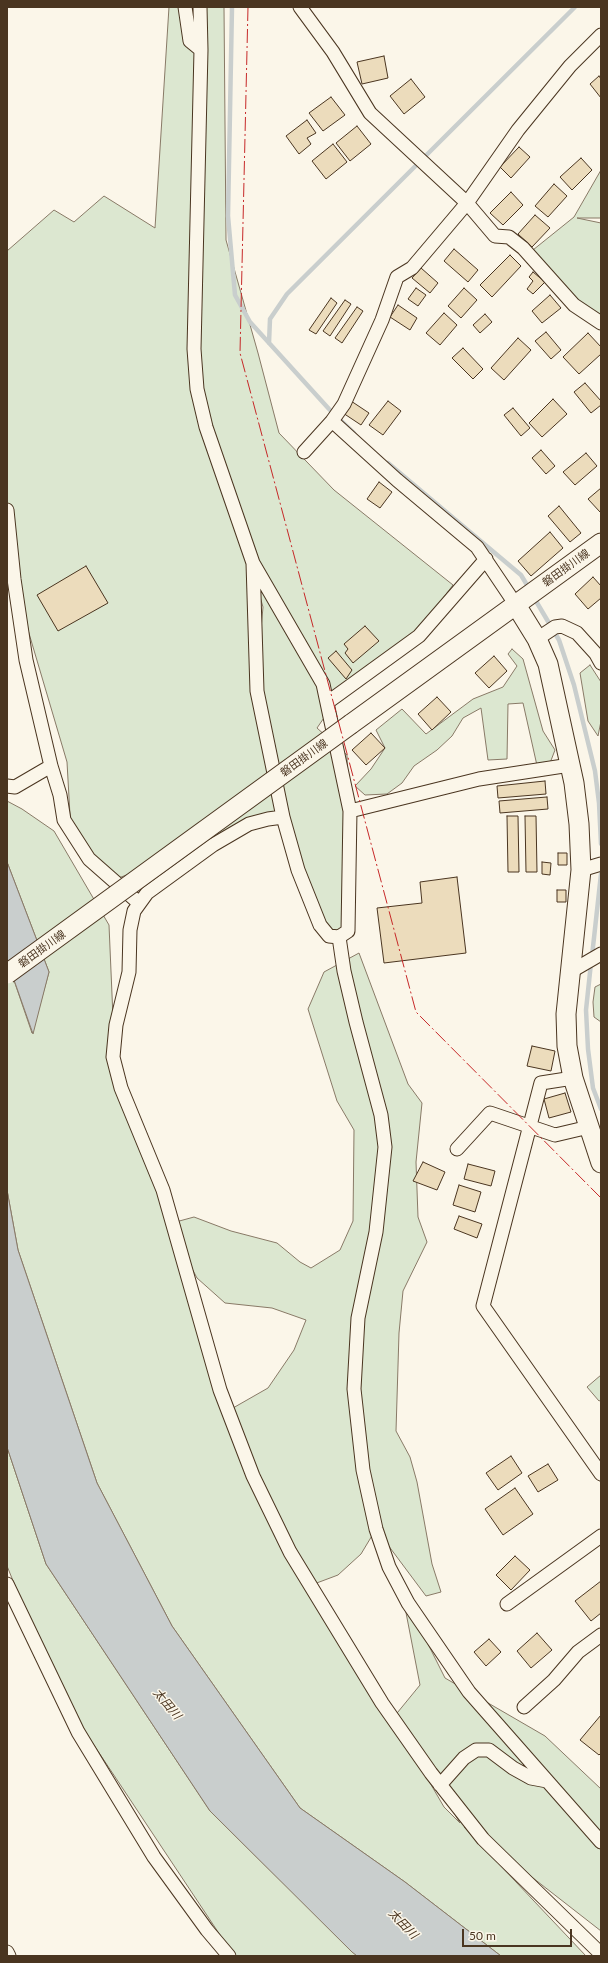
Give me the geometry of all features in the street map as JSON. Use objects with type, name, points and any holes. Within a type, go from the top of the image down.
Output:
[{"type":"main road","name":"磐田掛川線","points":[[7,974],[601,543]]},
{"type":"main road","points":[[516,605],[537,639],[548,664],[570,765],[579,824],[581,870],[566,1014],[567,1046],[573,1078],[600,1160]]},
{"type":"street","points":[[184,7],[190,41],[201,50]]},
{"type":"street","points":[[200,7],[201,50],[195,311],[197,389],[206,427],[253,563],[323,684],[328,702],[331,724],[350,811],[348,931],[339,937],[329,936],[320,925],[298,870],[283,817],[257,691],[253,563]]},
{"type":"street","points":[[300,7],[333,52],[370,113],[467,203],[496,236],[509,237],[523,248],[574,305],[601,323]]},
{"type":"street","points":[[304,452],[332,421],[344,404],[382,320],[397,277],[412,268],[467,203],[518,130],[570,66],[601,35]]},
{"type":"street","points":[[332,421],[397,480],[477,547],[516,605]]},
{"type":"street","points":[[7,510],[14,579],[26,660],[51,766],[60,795],[64,820],[89,859],[139,904]]},
{"type":"street","points":[[328,702],[419,636],[486,559]]},
{"type":"street","points":[[537,639],[555,627],[562,626],[577,633],[596,654],[601,663]]},
{"type":"street","points":[[350,811],[479,779],[570,765]]},
{"type":"street","points":[[7,786],[15,787],[51,766]]},
{"type":"street","points":[[283,817],[249,824],[213,845],[147,893],[134,911],[130,930],[129,972],[116,1025],[113,1057],[121,1088],[163,1190],[220,1390],[253,1476],[290,1552],[382,1703],[440,1785],[483,1839],[601,1954]]},
{"type":"street","points":[[581,870],[601,864]]},
{"type":"street","points":[[339,937],[344,971],[356,1022],[381,1115],[385,1147],[376,1232],[358,1318],[354,1389],[363,1470],[376,1529],[389,1567],[408,1603],[468,1692],[601,1842]]},
{"type":"street","points":[[570,972],[601,954]]},
{"type":"street","points":[[573,1078],[541,1083],[483,1306],[601,1474]]},
{"type":"street","points":[[457,1149],[490,1114],[555,1135],[589,1127]]},
{"type":"street","points":[[507,1604],[601,1536]]},
{"type":"street","points":[[7,1584],[82,1738],[154,1857],[207,1930],[229,1956]]},
{"type":"street","points":[[524,1707],[554,1680],[578,1652],[601,1635]]},
{"type":"street","points":[[440,1785],[464,1758],[476,1750],[489,1750],[513,1768],[531,1778],[547,1780]]},
{"type":"street","points":[[7,1952],[9,1956]]},
{"type":"green space","points":[[169,7],[224,7],[226,240],[279,433],[334,490],[453,585],[408,644],[341,693],[317,728],[347,755],[349,849],[348,931],[329,936],[283,817],[113,880],[71,833],[67,762],[28,630],[7,506],[7,251],[54,210],[74,222],[104,196],[155,228]],"holes":[[[232,502],[263,607],[258,662],[254,583]]]},
{"type":"green space","points":[[601,170],[601,218],[577,218],[601,223],[601,314],[594,319],[528,254],[574,217]]},
{"type":"green space","points":[[512,649],[523,659],[543,731],[555,750],[550,763],[538,770],[523,703],[508,704],[507,759],[488,760],[481,708],[463,718],[452,736],[437,750],[414,766],[402,783],[387,794],[365,795],[355,786],[371,769],[385,748],[376,730],[402,709],[426,734],[473,699],[503,687],[517,666],[508,654]]},
{"type":"green space","points":[[590,665],[601,682],[601,721],[598,736],[588,721],[580,673]]},
{"type":"green space","points":[[7,801],[22,809],[54,831],[109,925],[115,1064],[233,1408],[268,1388],[294,1350],[306,1320],[272,1308],[225,1303],[197,1278],[177,1240],[172,1223],[194,1217],[231,1231],[277,1243],[300,1262],[311,1268],[340,1250],[353,1221],[354,1130],[337,1101],[308,1009],[324,972],[359,953],[408,1084],[422,1103],[416,1162],[418,1217],[427,1242],[403,1291],[399,1333],[396,1431],[410,1457],[417,1482],[432,1564],[441,1592],[426,1596],[376,1529],[361,1554],[338,1575],[314,1584],[393,1718],[420,1685],[402,1592],[445,1678],[545,1736],[601,1789],[601,1931],[483,1839],[464,1827],[586,1956],[501,1956],[405,1882],[300,1808],[172,1626],[97,1483],[18,1250],[7,1190],[7,960],[32,1033],[49,972],[7,862]],"holes":[[[394,1721],[426,1766],[460,1823],[444,1807]]]},
{"type":"green space","points":[[601,984],[601,1022],[594,1017],[593,1002],[595,987]]},
{"type":"green space","points":[[601,1375],[601,1400],[599,1401],[587,1387]]},
{"type":"green space","points":[[7,1447],[46,1564],[210,1811],[357,1956],[234,1956],[58,1691],[7,1566]]},
{"type":"water","points":[[7,862],[49,972],[33,1034],[7,960]]},
{"type":"water","name":"太田川","points":[[7,1190],[18,1250],[97,1483],[172,1626],[300,1808],[405,1882],[501,1956],[357,1956],[352,1952],[210,1811],[46,1564],[7,1447]]},
{"type":"building","points":[[384,56],[388,78],[362,84],[357,62]]},
{"type":"building","points":[[599,76],[601,79],[601,98],[590,84]]},
{"type":"building","points":[[411,79],[425,97],[404,114],[390,96]]},
{"type":"building","points":[[331,97],[345,115],[323,131],[309,113]]},
{"type":"building","points":[[307,120],[316,133],[307,138],[311,144],[299,154],[286,136]]},
{"type":"building","points":[[357,126],[371,144],[350,161],[336,143]]},
{"type":"building","points":[[333,144],[347,162],[326,179],[312,161]]},
{"type":"building","points":[[519,147],[530,157],[511,178],[500,167]]},
{"type":"building","points":[[581,158],[592,170],[572,190],[560,177]]},
{"type":"building","points":[[554,184],[567,196],[548,217],[535,206]]},
{"type":"building","points":[[511,192],[523,205],[503,225],[490,213]]},
{"type":"building","points":[[535,215],[550,228],[532,247],[518,234]]},
{"type":"building","points":[[454,249],[478,270],[468,282],[444,261]]},
{"type":"building","points":[[510,255],[521,266],[492,297],[480,285]]},
{"type":"building","points":[[421,268],[438,283],[430,293],[412,278]]},
{"type":"building","points":[[533,272],[545,282],[533,294],[527,289],[533,281],[529,277]]},
{"type":"building","points":[[416,288],[426,295],[418,306],[408,299]]},
{"type":"building","points":[[464,288],[477,300],[461,318],[448,306]]},
{"type":"building","points":[[550,295],[561,308],[542,323],[532,311]]},
{"type":"building","points":[[331,298],[337,303],[316,334],[309,330]]},
{"type":"building","points":[[345,300],[351,304],[330,336],[323,331]]},
{"type":"building","points":[[398,305],[417,318],[410,330],[390,317]]},
{"type":"building","points":[[357,307],[363,311],[342,343],[335,338]]},
{"type":"building","points":[[444,313],[457,325],[440,345],[426,333]]},
{"type":"building","points":[[485,314],[492,322],[480,333],[473,325]]},
{"type":"building","points":[[546,332],[561,350],[551,359],[535,341]]},
{"type":"building","points":[[588,333],[601,347],[601,354],[579,374],[563,357]]},
{"type":"building","points":[[518,338],[531,350],[504,380],[491,368]]},
{"type":"building","points":[[463,348],[483,369],[473,379],[452,358]]},
{"type":"building","points":[[585,383],[601,401],[601,405],[591,413],[574,392]]},
{"type":"building","points":[[553,399],[567,414],[542,437],[529,423]]},
{"type":"building","points":[[351,401],[369,413],[361,425],[343,413]]},
{"type":"building","points":[[388,401],[401,411],[383,435],[369,425]]},
{"type":"building","points":[[513,408],[530,428],[521,436],[504,415]]},
{"type":"building","points":[[541,450],[555,466],[546,474],[532,458]]},
{"type":"building","points":[[586,453],[597,466],[575,485],[563,472]]},
{"type":"building","points":[[379,482],[392,492],[380,508],[367,499]]},
{"type":"building","points":[[601,488],[601,511],[600,512],[588,499]]},
{"type":"building","points":[[559,506],[581,533],[570,542],[548,516]]},
{"type":"building","points":[[550,532],[563,548],[531,576],[518,561]]},
{"type":"building","points":[[86,566],[108,603],[58,631],[37,595]]},
{"type":"building","points":[[593,577],[601,586],[601,598],[588,609],[575,594]]},
{"type":"building","points":[[365,626],[379,641],[353,663],[345,653],[348,649],[344,644]]},
{"type":"building","points":[[336,651],[352,670],[346,679],[328,658]]},
{"type":"building","points":[[494,656],[507,671],[489,688],[475,673]]},
{"type":"building","points":[[437,697],[451,712],[432,730],[418,714]]},
{"type":"building","points":[[371,733],[385,748],[366,765],[352,750]]},
{"type":"building","points":[[545,781],[546,794],[498,798],[497,786]]},
{"type":"building","points":[[547,797],[548,809],[500,813],[499,801]]},
{"type":"building","points":[[507,816],[518,816],[519,872],[508,872]]},
{"type":"building","points":[[525,816],[536,816],[537,872],[526,872]]},
{"type":"building","points":[[558,853],[567,853],[567,865],[558,865]]},
{"type":"building","points":[[542,862],[551,863],[550,875],[542,874]]},
{"type":"building","points":[[457,877],[466,953],[384,963],[377,908],[422,903],[420,882]]},
{"type":"building","points":[[557,890],[566,890],[566,902],[557,902]]},
{"type":"building","points":[[532,1046],[555,1051],[551,1071],[527,1066]]},
{"type":"building","points":[[565,1093],[571,1112],[549,1118],[544,1099]]},
{"type":"building","points":[[423,1162],[445,1172],[437,1190],[413,1181]]},
{"type":"building","points":[[468,1164],[495,1171],[491,1186],[464,1179]]},
{"type":"building","points":[[459,1185],[481,1192],[475,1212],[453,1205]]},
{"type":"building","points":[[459,1216],[482,1224],[477,1238],[454,1229]]},
{"type":"building","points":[[511,1456],[522,1473],[498,1490],[486,1473]]},
{"type":"building","points":[[548,1464],[558,1480],[538,1492],[528,1476]]},
{"type":"building","points":[[515,1488],[533,1514],[503,1535],[485,1509]]},
{"type":"building","points":[[515,1556],[530,1570],[511,1590],[496,1575]]},
{"type":"building","points":[[601,1581],[601,1613],[591,1621],[575,1601]]},
{"type":"building","points":[[537,1633],[552,1650],[531,1668],[517,1651]]},
{"type":"building","points":[[489,1639],[501,1652],[486,1666],[474,1652]]},
{"type":"building","points":[[601,1715],[601,1753],[599,1755],[580,1740]]},
{"type":"waterway","points":[[232,7],[228,216],[235,295],[250,322],[329,409],[354,433]]},
{"type":"waterway","points":[[269,343],[270,319],[287,294],[575,7]]},
{"type":"waterway","points":[[388,463],[521,575],[530,590]]},
{"type":"waterway","points":[[533,596],[559,640],[574,685],[595,771],[599,803],[601,844]]},
{"type":"waterway","points":[[592,956],[601,874]]},
{"type":"waterway","points":[[591,963],[586,1010],[588,1049],[593,1088],[601,1109]]},
{"type":"power","points":[[248,7],[240,353],[416,1012],[601,1198]]}]
